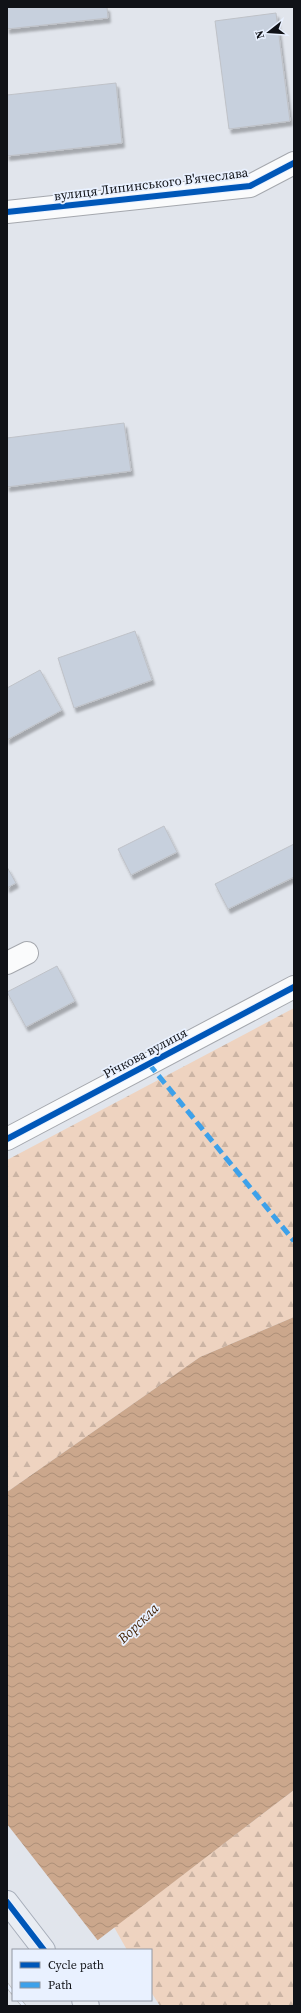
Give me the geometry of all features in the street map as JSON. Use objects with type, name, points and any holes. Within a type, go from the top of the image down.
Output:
[{"type":"main road","points":[[7,1902],[43,1949]]},
{"type":"street","name":"вулиця Липинського В'ячеслава","points":[[7,212],[250,186],[294,163]]},
{"type":"street","points":[[7,963],[27,953]]},
{"type":"street","name":"Річкова вулиця","points":[[7,1139],[294,987]]},
{"type":"green space","points":[[294,1008],[294,1317],[200,1357],[7,1492],[7,1160]]},
{"type":"green space","points":[[294,1790],[294,2006],[160,2006],[152,1994],[152,1949],[126,1949],[114,1927]]},
{"type":"water","name":"Ворскла","points":[[294,1317],[294,1790],[86,1949],[12,1949],[12,2001],[14,2001],[14,2006],[7,2006],[7,1492],[200,1357]]},
{"type":"pier","points":[[7,1824],[99,1942],[89,1949],[12,1949],[12,2001],[22,2001],[17,2006],[7,2006]]},
{"type":"building","points":[[7,7],[107,7],[108,18],[7,29]]},
{"type":"building","points":[[276,13],[290,121],[229,129],[215,21]]},
{"type":"building","points":[[116,83],[122,143],[7,156],[7,95]]},
{"type":"building","points":[[124,423],[131,471],[7,487],[7,438]]},
{"type":"building","points":[[135,631],[152,680],[74,708],[58,658]]},
{"type":"building","points":[[40,670],[62,710],[7,740],[7,688]]},
{"type":"building","points":[[164,826],[177,852],[131,875],[118,849]]},
{"type":"building","points":[[294,844],[294,877],[228,909],[215,884]]},
{"type":"building","points":[[7,867],[16,883],[7,888]]},
{"type":"building","points":[[57,966],[75,1001],[26,1027],[7,992]]},
{"type":"railway","points":[[7,1985],[12,1992]]},
{"type":"railway","points":[[20,2001],[24,2006]]},
{"type":"marked path","points":[[149,1064],[294,1241]]},
{"type":"cycle path","points":[[7,212],[250,186],[294,163]]},
{"type":"cycle path","points":[[7,1139],[294,987]]},
{"type":"cycle path","points":[[7,1902],[43,1949]]}]
